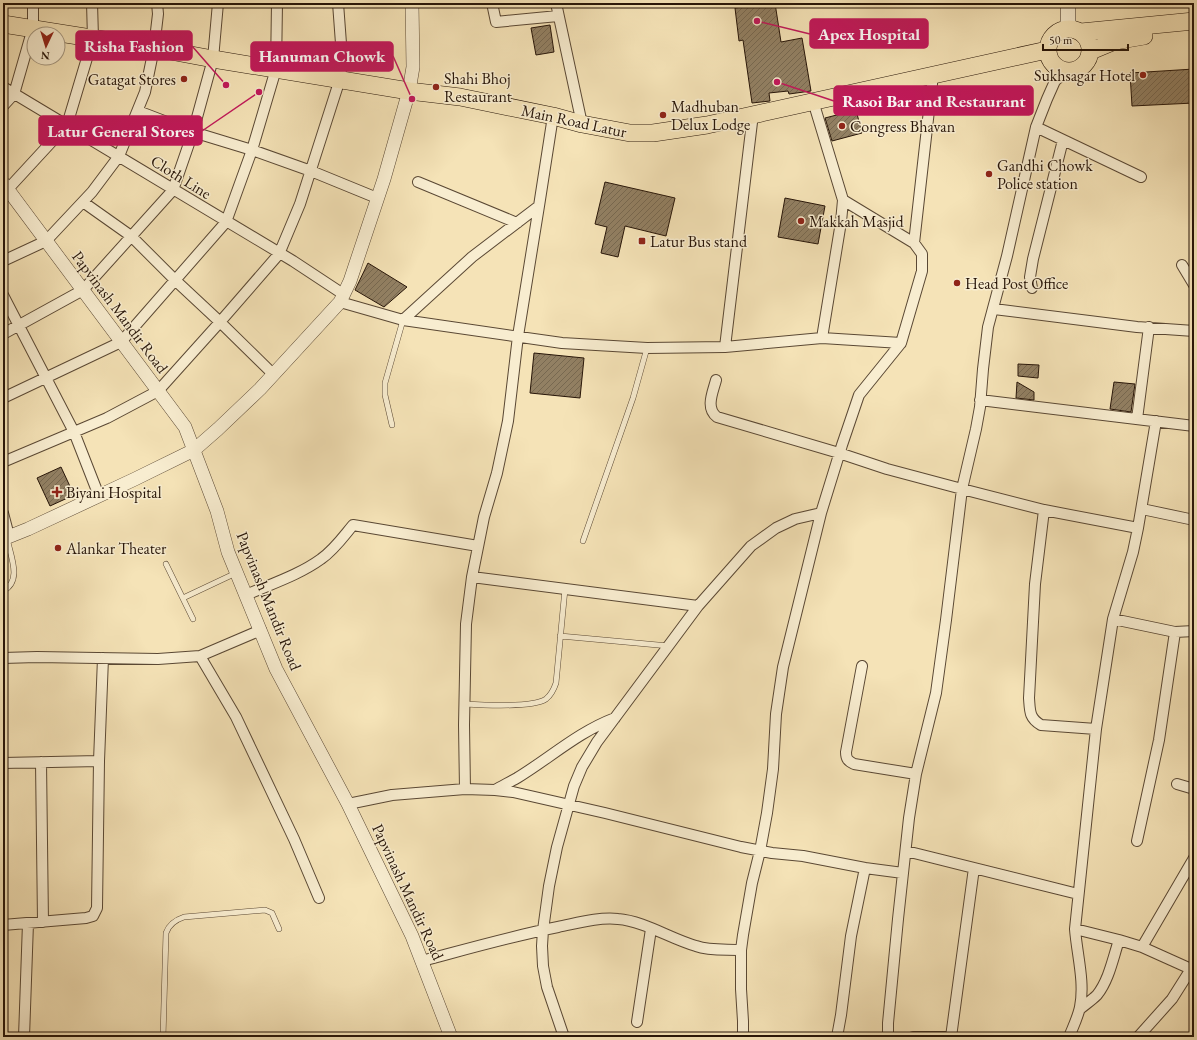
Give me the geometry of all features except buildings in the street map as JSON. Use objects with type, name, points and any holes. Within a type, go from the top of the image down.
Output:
[{"type":"main road","points":[[1068,3],[1074,30],[1087,38],[1091,51],[1086,63],[1080,68],[1074,71],[1066,71],[1054,65],[1050,59],[1048,50],[1048,45],[1053,35],[1062,30],[1074,30],[1194,20]]},
{"type":"main road","name":"Main Road Latur","points":[[3,24],[26,27]]},
{"type":"main road","points":[[1091,51],[1115,40],[1194,31]]},
{"type":"main road","name":"Main Road Latur","points":[[66,33],[409,91],[460,97],[630,133],[676,131],[707,125],[1048,50]]},
{"type":"street","points":[[32,3],[34,26]]},
{"type":"street","points":[[5,188],[67,125],[93,38],[92,3]]},
{"type":"street","points":[[3,261],[46,241],[92,192],[119,156],[145,92],[154,48],[158,14],[157,3]]},
{"type":"street","points":[[3,334],[83,290],[173,190],[193,132],[213,59],[218,3]]},
{"type":"street","points":[[3,398],[121,342],[226,222],[252,150],[276,69],[277,3]]},
{"type":"street","points":[[3,462],[107,418],[158,391],[279,254],[300,204],[340,79],[342,57],[338,3]]},
{"type":"street","points":[[3,513],[6,537],[28,529],[194,450],[218,429],[273,374],[342,298],[350,281],[377,198],[409,91],[413,67],[412,3]]},
{"type":"street","points":[[492,3],[496,22],[558,16]]},
{"type":"street","points":[[556,3],[582,124]]},
{"type":"street","points":[[3,106],[14,94],[26,54]]},
{"type":"street","points":[[888,1037],[888,1023],[909,818],[916,774],[936,693],[962,489],[980,407],[988,328],[1007,256],[1036,127],[1046,99],[1055,81],[1066,71]]},
{"type":"street","points":[[914,243],[933,75]]},
{"type":"street","name":"Cloth Line","points":[[3,87],[279,254],[342,298],[403,320],[562,343],[647,348],[725,347],[822,338],[901,343]]},
{"type":"street","points":[[813,101],[843,200],[842,222],[822,338]]},
{"type":"street","points":[[138,111],[193,132],[252,150],[311,171],[377,198]]},
{"type":"street","points":[[725,347],[753,114]]},
{"type":"street","points":[[465,789],[464,704],[466,624],[472,577],[484,517],[497,473],[508,421],[518,336],[553,116]]},
{"type":"street","points":[[1036,127],[1141,177]]},
{"type":"street","points":[[1032,288],[1030,276],[1033,259],[1063,140]]},
{"type":"street","points":[[418,182],[516,223]]},
{"type":"street","name":"Papvinash Mandir Road","points":[[5,188],[185,427],[217,511],[228,552],[276,669],[348,804],[412,936],[451,1037]]},
{"type":"street","points":[[743,1037],[740,989],[741,950],[752,883],[760,851],[767,812],[773,769],[776,714],[783,667],[821,513],[839,453],[859,395],[901,343],[922,271],[922,254],[914,243],[843,200]]},
{"type":"street","points":[[83,202],[131,236],[273,374]]},
{"type":"street","points":[[403,320],[472,257],[539,206]]},
{"type":"street","points":[[1182,265],[1194,285]]},
{"type":"street","points":[[3,294],[18,326],[74,432],[99,496]]},
{"type":"street","points":[[994,309],[1194,331]]},
{"type":"street","points":[[1136,419],[1149,327]]},
{"type":"street","points":[[716,380],[710,408],[712,413],[717,417],[839,453],[887,469],[962,489],[1044,510],[1138,528]]},
{"type":"street","points":[[980,400],[1194,426]]},
{"type":"street","points":[[1070,1037],[1080,1009],[1082,997],[1075,929],[1096,729],[1113,619],[1133,552],[1142,509],[1156,422]]},
{"type":"street","points":[[1142,509],[1194,520]]},
{"type":"street","points":[[1044,510],[1036,584],[1029,698],[1030,712],[1034,721],[1041,725],[1096,729]]},
{"type":"street","points":[[564,1037],[547,987],[543,966],[543,930],[555,855],[568,804],[582,767],[615,718],[698,606],[751,546],[776,528],[795,519],[821,513]]},
{"type":"street","points":[[246,595],[301,571],[321,559],[338,544],[353,525],[478,546]]},
{"type":"street","points":[[472,577],[698,606]]},
{"type":"street","points":[[1113,619],[1175,632],[1194,632]]},
{"type":"street","points":[[3,658],[37,657],[158,659],[200,656],[261,630]]},
{"type":"street","points":[[1137,841],[1159,740],[1175,632]]},
{"type":"street","points":[[200,656],[236,717],[294,839],[319,898]]},
{"type":"street","points":[[3,926],[86,918],[93,916],[97,908],[99,761],[103,658]]},
{"type":"street","points":[[862,666],[846,758],[849,762],[854,764],[916,774]]},
{"type":"street","points":[[495,790],[517,778],[583,733],[615,718]]},
{"type":"street","points":[[3,763],[99,761]]},
{"type":"street","points":[[41,762],[42,922]]},
{"type":"street","points":[[1177,784],[1194,789]]},
{"type":"street","points":[[348,804],[392,795],[465,789],[513,792],[605,812],[760,851],[803,856],[865,868],[903,873]]},
{"type":"street","points":[[906,851],[1028,880],[1078,894]]},
{"type":"street","points":[[1142,947],[1194,858]]},
{"type":"street","points":[[837,1037],[851,936],[865,868]]},
{"type":"street","points":[[951,1037],[974,868]]},
{"type":"street","points":[[422,960],[543,930],[609,918],[621,919],[641,925],[697,947],[741,950]]},
{"type":"street","points":[[24,1037],[28,923]]},
{"type":"street","points":[[637,1022],[651,929]]},
{"type":"street","points":[[1075,929],[1142,947],[1192,967],[1172,999],[1138,1037]]},
{"type":"street","points":[[1080,1009],[1098,994],[1102,987],[1119,940]]},
{"type":"street","points":[[913,1037],[947,1037]]},
{"type":"lane","points":[[392,425],[387,409],[384,383],[403,320]]},
{"type":"lane","points":[[583,540],[633,398],[647,348]]},
{"type":"lane","points":[[3,591],[12,584],[14,578],[6,537]]},
{"type":"lane","points":[[166,564],[193,619]]},
{"type":"lane","points":[[183,598],[237,573]]},
{"type":"lane","points":[[464,704],[515,705],[536,703],[546,700],[556,684],[564,589]]},
{"type":"lane","points":[[560,636],[669,646]]},
{"type":"lane","points":[[163,1037],[166,933],[168,928],[175,920],[184,917],[265,910],[272,913],[279,929]]},
{"type":"place","name":"Apex Hospital","points":[[757,21]]},
{"type":"place","name":"Sukhsagar Hotel","points":[[1143,75]]},
{"type":"place","name":"Gatagat Stores","points":[[184,79]]},
{"type":"place","name":"Rasoi Bar and Restaurant","points":[[777,82]]},
{"type":"place","name":"Risha Fashion","points":[[226,85]]},
{"type":"place","name":"Shahi Bhoj Restaurant","points":[[436,87]]},
{"type":"place","name":"Latur General Stores","points":[[259,92]]},
{"type":"place","name":"Hanuman Chowk","points":[[412,99]]},
{"type":"place","name":"Madhuban Delux Lodge","points":[[663,115]]},
{"type":"place","name":"Congress Bhavan","points":[[842,126]]},
{"type":"place","name":"Gandhi Chowk Police station","points":[[989,174]]},
{"type":"place","name":"Makkah Masjid","points":[[801,221]]},
{"type":"place","name":"Latur Bus stand","points":[[642,241]]},
{"type":"place","name":"Head Post Office","points":[[957,283]]},
{"type":"place","name":"Biyani Hospital","points":[[57,492]]},
{"type":"place","name":"Alankar Theater","points":[[58,548]]}]
